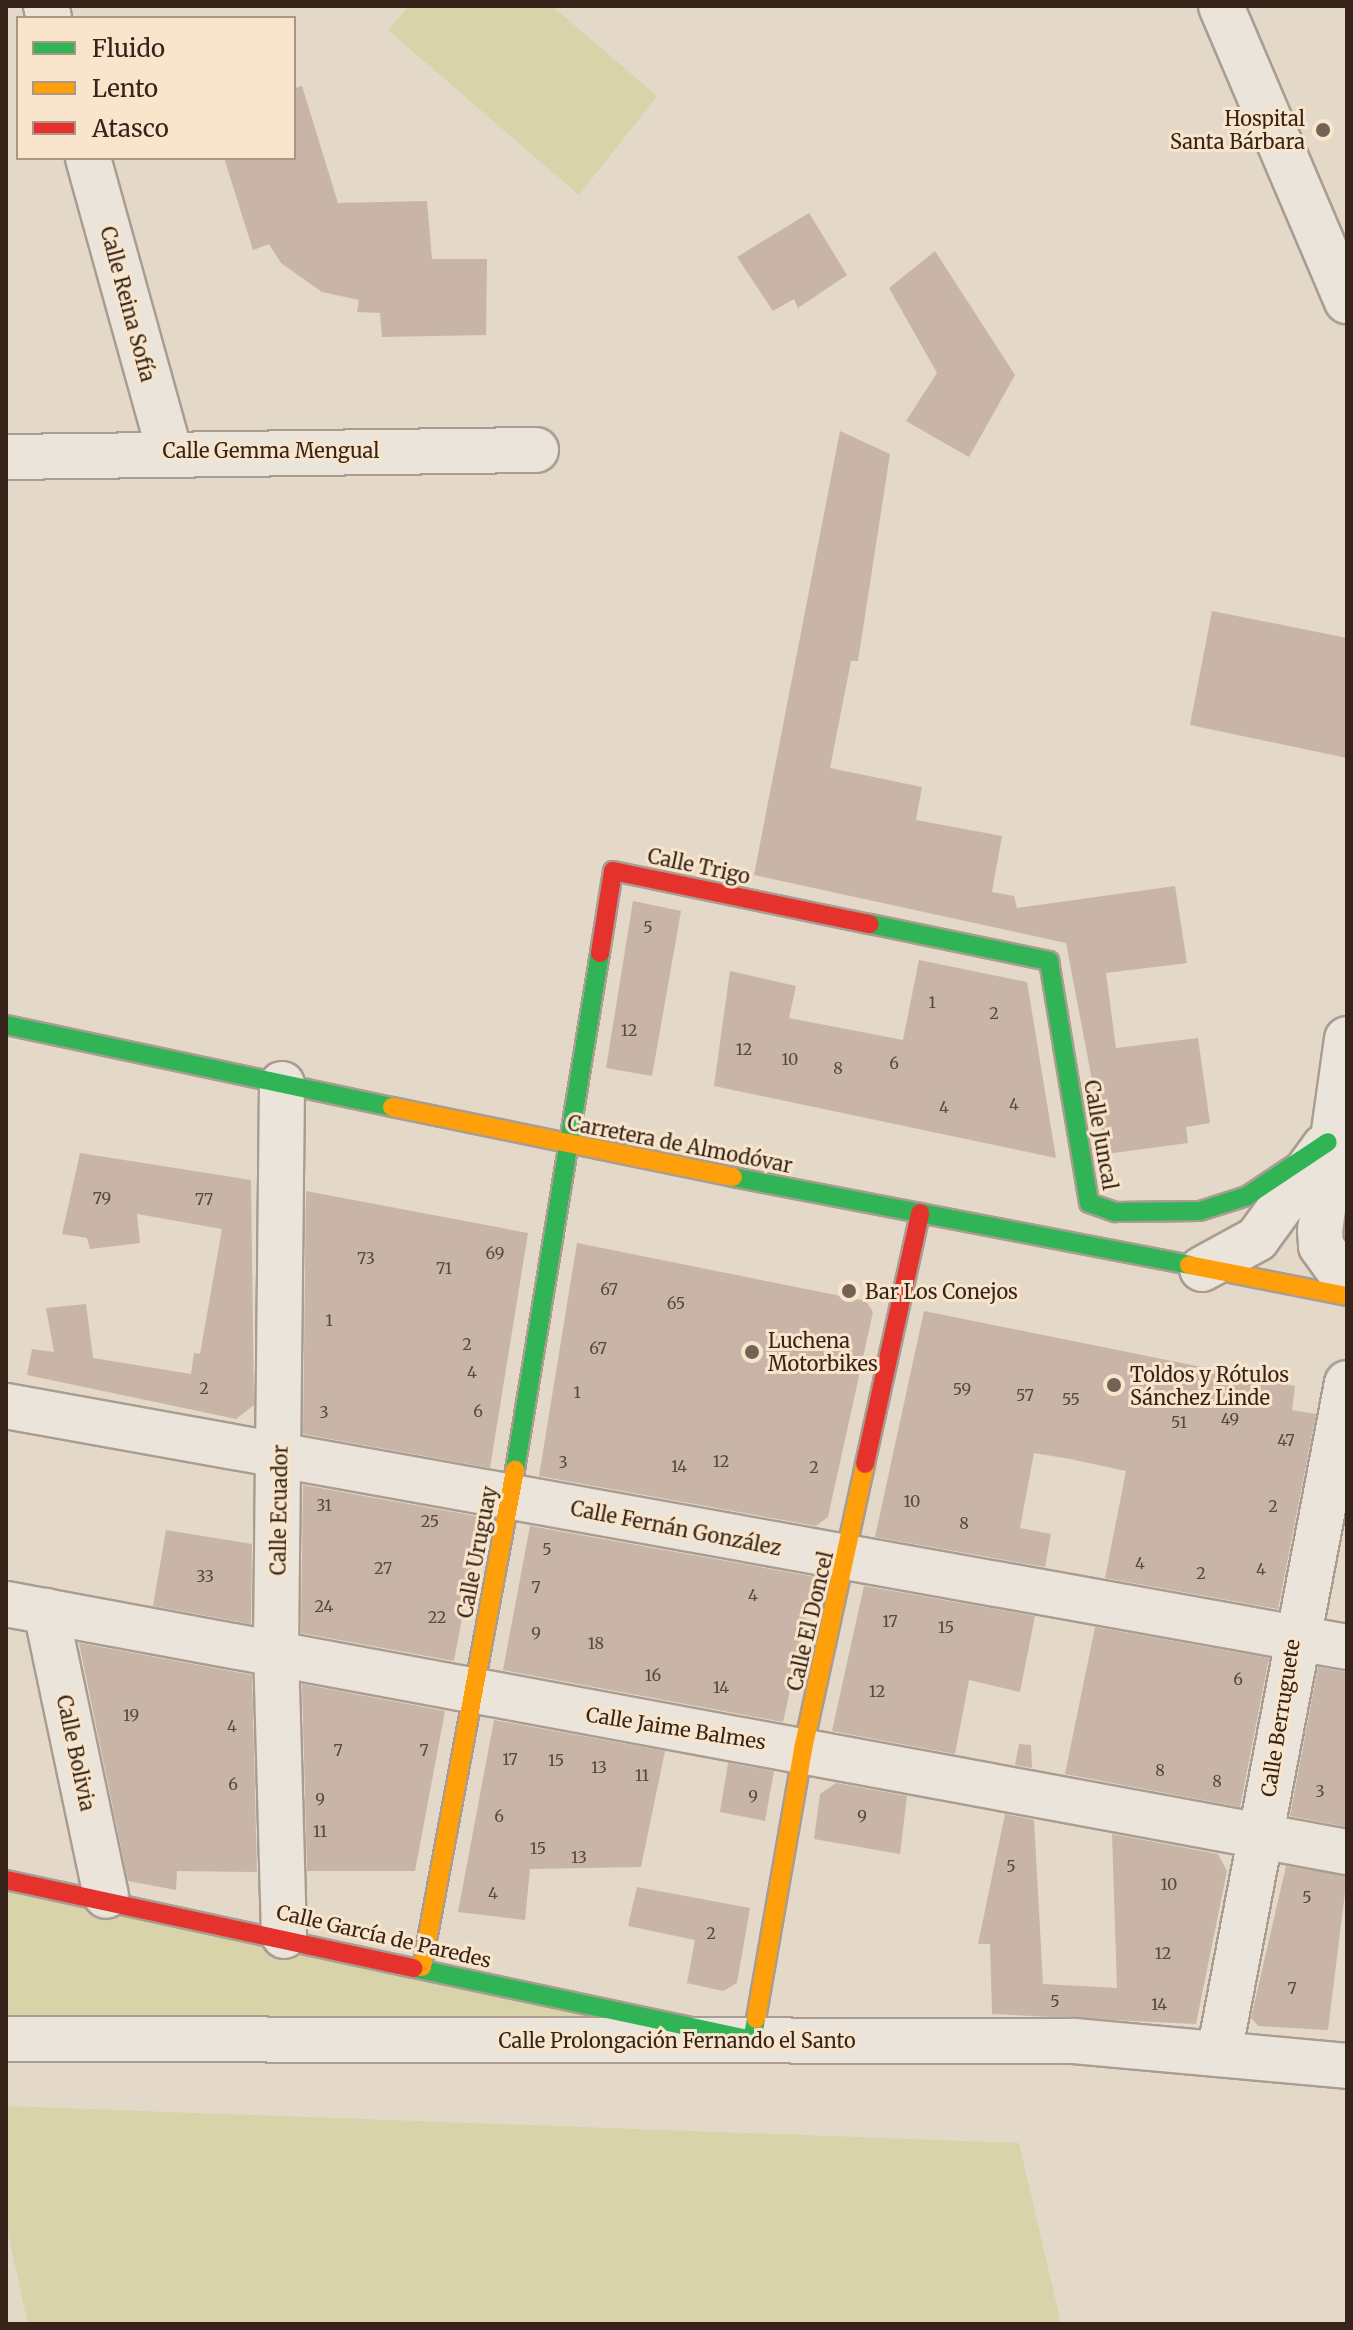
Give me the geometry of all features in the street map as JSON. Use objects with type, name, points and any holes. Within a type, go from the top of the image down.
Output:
[{"type":"street","points":[[1221,6],[1347,301]]},
{"type":"street","name":"Calle Reina Sofía","points":[[89,160],[169,450]]},
{"type":"street","name":"Calle Gemma Mengual","points":[[6,457],[169,450],[536,450]]},
{"type":"street","name":"Calle Trigo","points":[[569,1145],[613,871],[1049,961]]},
{"type":"street","name":"Calle Juncal","points":[[1049,961],[1089,1203],[1115,1212],[1200,1211],[1247,1196],[1337,1157]]},
{"type":"street","name":"Carretera de Almodóvar","points":[[6,1025],[569,1145],[1347,1296]]},
{"type":"street","points":[[1347,1039],[1337,1157],[1321,1246],[1347,1282]]},
{"type":"street","name":"Calle Ecuador","points":[[282,1084],[276,1649],[284,1936]]},
{"type":"street","name":"Calle Uruguay","points":[[422,1967],[510,1497],[569,1145]]},
{"type":"street","points":[[1337,1157],[1347,1260]]},
{"type":"street","points":[[1202,1269],[1257,1239],[1337,1157]]},
{"type":"street","points":[[1260,1280],[1290,1259],[1306,1232],[1337,1157]]},
{"type":"street","name":"Calle El Doncel","points":[[752,2040],[803,1749],[847,1561],[920,1213]]},
{"type":"street","name":"Calle Berruguete","points":[[1219,2054],[1261,1835],[1293,1639],[1347,1383]]},
{"type":"street","name":"Calle Fernán González","points":[[6,1406],[847,1561],[1347,1647]]},
{"type":"street","name":"Calle Jaime Balmes","points":[[26,1607],[276,1649],[472,1693],[803,1749],[1347,1852]]},
{"type":"street","name":"Calle Bolivia","points":[[26,1607],[106,1896]]},
{"type":"street","name":"Calle García de Paredes","points":[[6,1880],[106,1896],[752,2040]]},
{"type":"street","name":"Calle Prolongación Fernando el Santo","points":[[6,2039],[1074,2041],[1347,2066]]},
{"type":"shaded area","points":[[409,6],[552,6],[657,96],[579,195],[388,30]]},
{"type":"shaded area","points":[[6,1884],[752,2040],[6,2028]]},
{"type":"shaded area","points":[[6,2106],[1019,2143],[1061,2324],[28,2324],[6,2225]]},
{"type":"building","points":[[302,86],[338,203],[427,201],[432,259],[487,259],[486,335],[382,337],[380,313],[357,312],[359,300],[322,292],[281,263],[269,244],[253,250],[225,160],[296,160],[296,88]]},
{"type":"building","points":[[809,213],[847,275],[798,308],[794,299],[773,311],[737,257]]},
{"type":"building","points":[[935,251],[1015,375],[969,457],[906,421],[937,373],[889,288]]},
{"type":"building","points":[[840,431],[890,454],[858,661],[851,661],[830,768],[922,787],[916,820],[1002,836],[992,892],[1014,896],[1017,908],[1175,886],[1187,963],[1106,973],[1116,1048],[1198,1038],[1210,1123],[1186,1127],[1188,1143],[1106,1154],[1066,943],[754,875]]},
{"type":"building","points":[[1212,611],[1347,638],[1347,758],[1190,725]]},
{"type":"building","points":[[633,901],[681,911],[652,1076],[606,1068]]},
{"type":"building","points":[[919,960],[1027,982],[1056,1158],[714,1086],[730,971],[796,986],[789,1018],[903,1040]]},
{"type":"building","points":[[80,1153],[251,1180],[254,1405],[236,1419],[27,1375],[32,1349],[54,1352],[46,1308],[86,1304],[93,1358],[191,1374],[194,1353],[200,1354],[222,1229],[137,1214],[140,1243],[90,1249],[87,1238],[62,1234]]},
{"type":"building","points":[[306,1191],[528,1233],[490,1468],[303,1434]]},
{"type":"building","points":[[577,1243],[866,1301],[873,1312],[828,1517],[816,1526],[539,1476]]},
{"type":"building","points":[[924,1311],[1295,1386],[1292,1410],[1316,1414],[1278,1609],[1105,1578],[1126,1471],[1070,1459],[1034,1453],[1020,1528],[1051,1534],[1045,1567],[875,1537]]},
{"type":"building","points":[[303,1485],[481,1517],[454,1661],[301,1633]]},
{"type":"building","points":[[530,1526],[815,1577],[783,1722],[503,1670]]},
{"type":"building","points":[[166,1530],[252,1544],[251,1624],[153,1606]]},
{"type":"building","points":[[864,1586],[1035,1616],[1020,1692],[969,1680],[955,1754],[832,1731]]},
{"type":"building","points":[[1095,1627],[1269,1658],[1240,1807],[1065,1774]]},
{"type":"building","points":[[79,1643],[252,1675],[257,1872],[177,1871],[176,1890],[128,1881]]},
{"type":"building","points":[[1318,1667],[1347,1672],[1347,1827],[1290,1816]]},
{"type":"building","points":[[302,1684],[445,1711],[415,1871],[307,1871]]},
{"type":"building","points":[[494,1720],[665,1751],[641,1867],[530,1869],[525,1920],[458,1912]]},
{"type":"building","points":[[1019,1744],[1031,1745],[1032,1768],[1015,1765]]},
{"type":"building","points":[[728,1763],[774,1771],[765,1821],[720,1812]]},
{"type":"building","points":[[836,1783],[907,1796],[900,1854],[814,1839],[820,1794]]},
{"type":"building","points":[[1005,1814],[1034,1820],[1043,1984],[1117,1988],[1112,1834],[1218,1854],[1227,1871],[1196,2024],[992,2014],[990,1944],[978,1944]]},
{"type":"building","points":[[1286,1866],[1347,1876],[1328,2030],[1258,2026],[1251,2018]]},
{"type":"building","points":[[637,1887],[750,1908],[737,1983],[723,1991],[687,1983],[695,1940],[628,1926]]},
{"type":"traffic: fast","points":[[870,924],[1049,961],[1089,1203],[1115,1212],[1200,1211],[1247,1196],[1328,1142]]},
{"type":"traffic: fast","points":[[515,1470],[600,953]]},
{"type":"traffic: fast","points":[[6,1025],[392,1107]]},
{"type":"traffic: fast","points":[[733,1177],[1189,1265]]},
{"type":"traffic: fast","points":[[414,1968],[752,2040],[756,2019]]},
{"type":"traffic: slow","points":[[392,1107],[733,1177]]},
{"type":"traffic: slow","points":[[1189,1265],[1347,1296]]},
{"type":"traffic: slow","points":[[756,2019],[803,1749],[865,1464]]},
{"type":"traffic: slow","points":[[422,1967],[515,1470]]},
{"type":"traffic: jam","points":[[600,953],[613,871],[870,924]]},
{"type":"traffic: jam","points":[[865,1464],[920,1213]]},
{"type":"traffic: jam","points":[[6,1880],[414,1968]]},
{"type":"place","name":"Hospital Santa Bárbara","points":[[1323,130]]},
{"type":"place","name":"Bar Los Conejos","points":[[849,1291]]},
{"type":"place","name":"Luchena Motorbikes","points":[[752,1352]]},
{"type":"place","name":"Toldos y Rótulos Sánchez Linde","points":[[1114,1385]]}]
